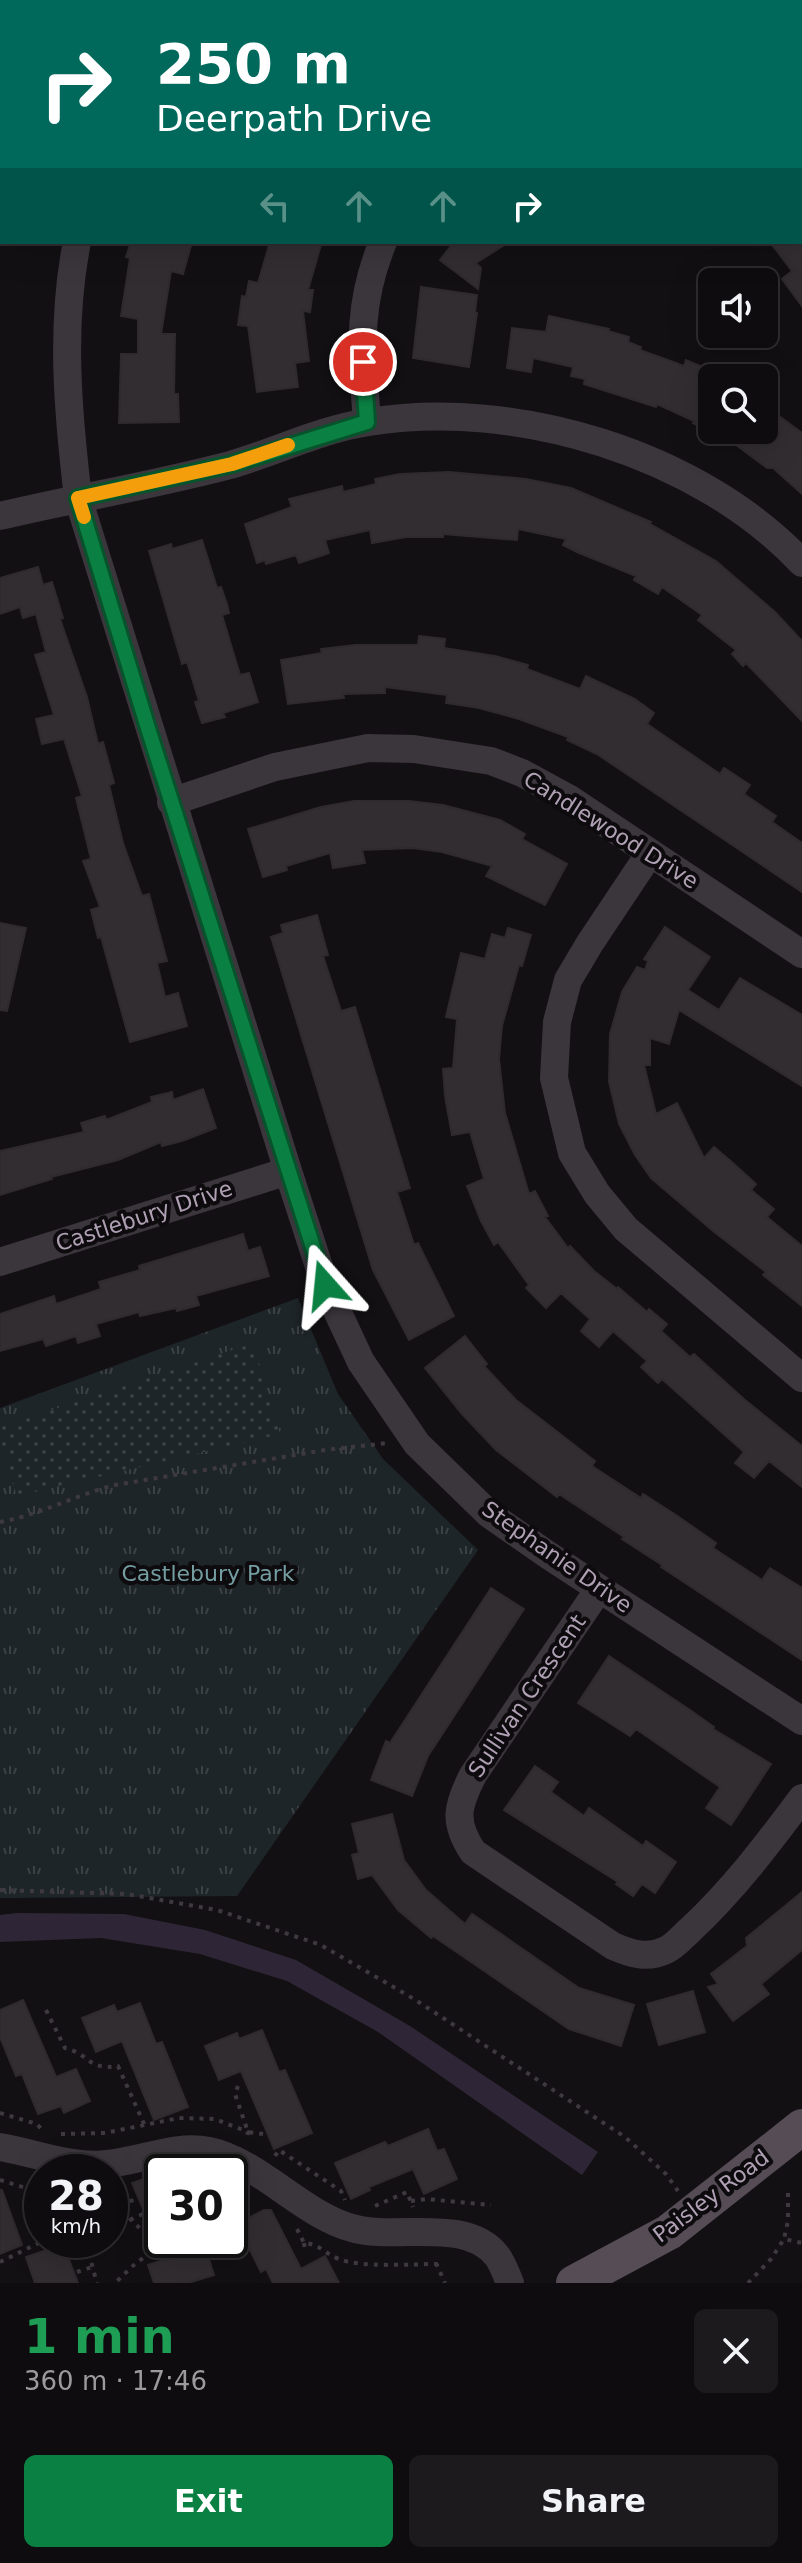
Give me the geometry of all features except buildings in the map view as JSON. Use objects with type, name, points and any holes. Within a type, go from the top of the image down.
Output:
[{"type":"main road","name":"Paisley Road","points":[[574,2283],[669,2232],[802,2127]]},
{"type":"street","name":"Stephanie Drive","points":[[77,244],[68,317],[67,381],[78,498],[325,1285],[361,1362],[414,1439],[489,1514],[802,1721]]},
{"type":"street","points":[[367,422],[361,340],[363,306],[371,271],[382,244]]},
{"type":"street","points":[[0,516],[232,464],[367,422],[423,418],[479,419],[544,428],[601,442],[647,458],[691,479],[743,512],[802,563]]},
{"type":"street","name":"Candlewood Drive","points":[[171,802],[275,767],[368,748],[414,749],[491,761],[522,773],[568,798],[802,954]]},
{"type":"street","points":[[650,853],[568,980],[557,1022],[554,1078],[572,1153],[597,1194],[626,1229],[802,1378]]},
{"type":"street","name":"Castlebury Drive","points":[[0,1262],[288,1171]]},
{"type":"street","name":"Sullivan Crescent","points":[[599,1589],[473,1775],[461,1799],[458,1819],[462,1836],[473,1852],[613,1946],[631,1954],[649,1955],[668,1949],[706,1915],[744,1875],[802,1798]]},
{"type":"street","points":[[0,2147],[61,2162],[106,2164],[189,2149],[211,2151],[239,2163],[334,2222],[355,2229],[465,2235],[496,2253],[510,2283]]},
{"type":"path","points":[[0,1522],[28,1518],[90,1491],[115,1485],[325,1450],[414,1439]]},
{"type":"path","points":[[0,1890],[127,1894],[217,1910],[321,1945],[414,1999],[625,2137],[666,2174],[694,2212]]},
{"type":"path","points":[[46,2010],[65,2048],[66,2058]]},
{"type":"path","points":[[65,2048],[78,2052],[102,2068],[118,2066],[145,2126]]},
{"type":"path","points":[[238,2086],[235,2094],[248,2132],[263,2134]]},
{"type":"path","points":[[0,2180],[24,2187]]},
{"type":"path","points":[[404,2185],[407,2192]]},
{"type":"path","points":[[748,2283],[771,2259],[784,2239],[788,2221],[788,2193]]},
{"type":"path","points":[[128,2202],[137,2199]]},
{"type":"path","points":[[411,2201],[426,2199],[491,2205]]},
{"type":"path","points":[[130,2220],[144,2213]]},
{"type":"path","points":[[128,2217],[144,2233]]},
{"type":"path","points":[[784,2239],[802,2243]]},
{"type":"path","points":[[304,2243],[305,2252]]},
{"type":"path","points":[[0,2262],[24,2251]]},
{"type":"path","points":[[89,2258],[97,2283]]},
{"type":"path","points":[[115,2283],[144,2258]]},
{"type":"path","points":[[77,2272],[92,2267]]},
{"type":"green space","name":"Castlebury Park","points":[[298,1298],[338,1394],[383,1459],[478,1550],[237,1896],[0,1898],[0,1408]]},
{"type":"green space","points":[[253,1343],[280,1434],[17,1496],[0,1441],[0,1427]]},
{"type":"shaded area","points":[[124,1914],[205,1930],[296,1960],[410,2026],[598,2152],[582,2175],[378,2032],[287,1981],[200,1954],[101,1938],[0,1942],[0,1915]]},
{"type":"slow traffic","points":[[84,517],[78,498],[232,464],[288,445]]},
{"type":"route","points":[[325,1285],[78,498],[232,464],[367,422],[363,362]]}]
